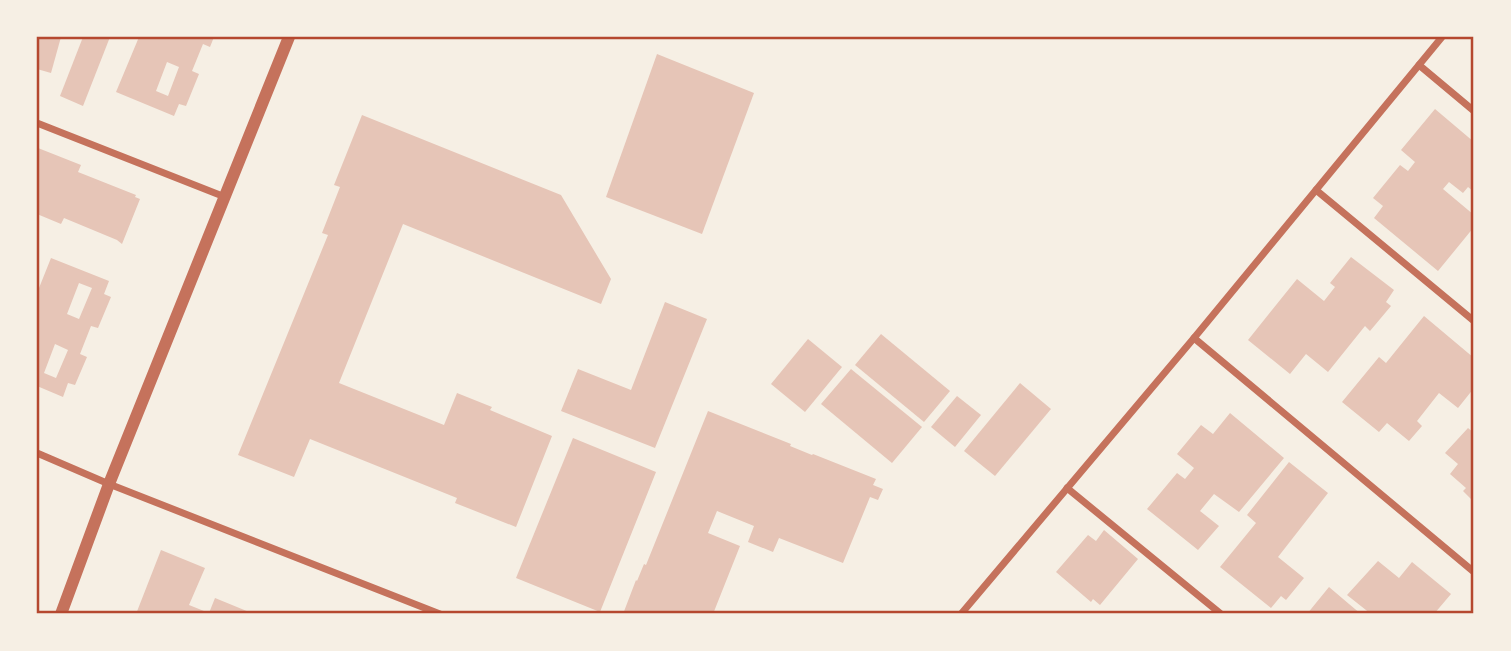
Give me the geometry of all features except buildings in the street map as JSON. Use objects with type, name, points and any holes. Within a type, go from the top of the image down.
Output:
[{"type":"street","points":[[61,614],[109,484],[289,37]]},
{"type":"street","points":[[961,614],[1194,338],[1442,37]]},
{"type":"street","points":[[1419,65],[1474,111]]},
{"type":"street","points":[[37,123],[225,198]]},
{"type":"street","points":[[1316,190],[1474,321]]},
{"type":"street","points":[[1194,338],[1474,572]]},
{"type":"street","points":[[37,453],[440,614]]},
{"type":"street","points":[[1067,488],[1221,614]]}]
